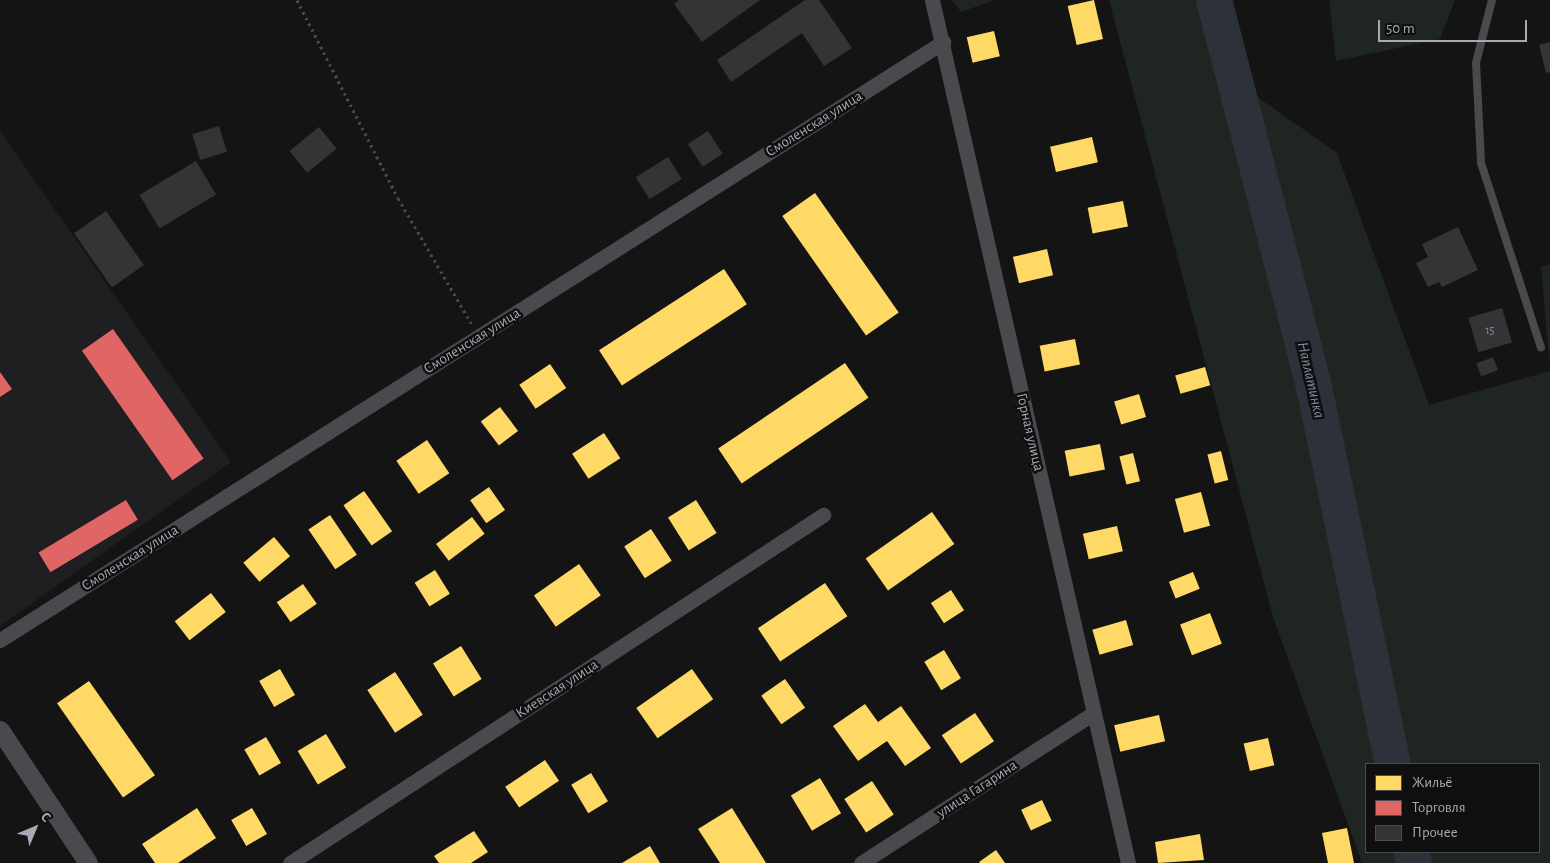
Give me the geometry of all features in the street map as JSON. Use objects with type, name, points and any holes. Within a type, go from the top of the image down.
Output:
[{"type":"street","name":"Горная улица","points":[[932,0],[943,42],[1092,714],[1128,863]]},
{"type":"street","name":"Смоленская улица","points":[[0,640],[943,42]]},
{"type":"street","name":"Киевская улица","points":[[290,863],[823,515]]},
{"type":"street","name":"улица Гагарина","points":[[861,863],[1092,714]]},
{"type":"street","points":[[0,730],[88,863]]},
{"type":"lane","points":[[1492,0],[1476,63],[1482,162],[1540,348]]},
{"type":"path","points":[[297,0],[398,198],[479,336]]},
{"type":"shaded area","points":[[952,0],[995,0],[961,12]]},
{"type":"shaded area","points":[[1109,0],[1228,0],[1249,91],[1337,153],[1429,405],[1550,371],[1550,863],[1362,863],[1273,617]]},
{"type":"shaded area","points":[[1329,0],[1455,0],[1440,39],[1336,61]]},
{"type":"shaded area","points":[[0,131],[231,462],[0,626]]},
{"type":"shaded area","points":[[1550,264],[1550,367],[1541,267]]},
{"type":"building: Жильё","points":[[1094,0],[1103,39],[1077,45],[1068,6]]},
{"type":"building: Жильё","points":[[994,31],[1000,56],[973,63],[967,37]]},
{"type":"building: Жильё","points":[[1092,137],[1098,162],[1056,172],[1050,147]]},
{"type":"building: Жильё","points":[[815,193],[899,313],[866,336],[782,216]]},
{"type":"building: Жильё","points":[[1123,201],[1128,227],[1093,233],[1088,208]]},
{"type":"building: Жильё","points":[[1047,249],[1053,275],[1019,283],[1013,257]]},
{"type":"building: Жильё","points":[[724,269],[747,304],[622,385],[599,350]]},
{"type":"building: Жильё","points":[[1075,339],[1080,365],[1045,371],[1040,346]]},
{"type":"building: Жильё","points":[[845,363],[868,398],[742,483],[718,449]]},
{"type":"building: Жильё","points":[[550,364],[566,388],[536,409],[519,385]]},
{"type":"building: Жильё","points":[[1205,367],[1210,385],[1180,394],[1175,376]]},
{"type":"building: Жильё","points":[[1139,394],[1146,417],[1121,425],[1114,402]]},
{"type":"building: Жильё","points":[[500,407],[518,431],[499,445],[481,421]]},
{"type":"building: Жильё","points":[[604,433],[620,458],[588,479],[572,454]]},
{"type":"building: Жильё","points":[[427,440],[449,473],[419,494],[396,461]]},
{"type":"building: Жильё","points":[[1100,444],[1105,470],[1070,476],[1065,451]]},
{"type":"building: Жильё","points":[[1221,451],[1228,480],[1215,483],[1207,454]]},
{"type":"building: Жильё","points":[[1133,453],[1140,481],[1126,485],[1119,456]]},
{"type":"building: Жильё","points":[[489,487],[505,510],[486,523],[470,500]]},
{"type":"building: Жильё","points":[[364,491],[392,531],[372,545],[344,505]]},
{"type":"building: Жильё","points":[[1201,492],[1210,526],[1184,533],[1175,499]]},
{"type":"building: Жильё","points":[[696,500],[717,533],[689,551],[668,517]]},
{"type":"building: Жильё","points":[[932,512],[954,544],[888,590],[866,558]]},
{"type":"building: Жильё","points":[[330,515],[357,555],[335,569],[308,530]]},
{"type":"building: Жильё","points":[[472,517],[485,534],[449,561],[436,544]]},
{"type":"building: Жильё","points":[[1117,526],[1123,551],[1089,559],[1083,534]]},
{"type":"building: Жильё","points":[[651,529],[672,561],[645,578],[624,546]]},
{"type":"building: Жильё","points":[[274,537],[290,556],[259,582],[243,563]]},
{"type":"building: Жильё","points":[[579,564],[601,595],[556,627],[534,596]]},
{"type":"building: Жильё","points":[[435,570],[450,594],[429,606],[415,583]]},
{"type":"building: Жильё","points":[[1193,572],[1200,589],[1176,598],[1169,582]]},
{"type":"building: Жильё","points":[[825,583],[847,616],[780,661],[758,628]]},
{"type":"building: Жильё","points":[[303,584],[317,604],[291,622],[277,602]]},
{"type":"building: Жильё","points":[[951,590],[964,610],[944,623],[931,603]]},
{"type":"building: Жильё","points":[[211,593],[226,612],[190,640],[175,621]]},
{"type":"building: Жильё","points":[[1210,613],[1222,644],[1192,655],[1180,624]]},
{"type":"building: Жильё","points":[[1126,620],[1133,645],[1100,655],[1092,630]]},
{"type":"building: Жильё","points":[[461,646],[482,679],[454,697],[433,663]]},
{"type":"building: Жильё","points":[[944,650],[961,678],[941,690],[924,662]]},
{"type":"building: Жильё","points":[[280,669],[295,695],[274,707],[259,681]]},
{"type":"building: Жильё","points":[[692,669],[713,699],[658,738],[636,708]]},
{"type":"building: Жильё","points":[[395,672],[423,715],[395,733],[367,690]]},
{"type":"building: Жильё","points":[[785,679],[805,708],[781,724],[761,696]]},
{"type":"building: Жильё","points":[[89,681],[155,775],[123,798],[57,703]]},
{"type":"building: Жильё","points":[[865,704],[878,722],[901,706],[931,748],[905,766],[887,741],[858,761],[833,726]]},
{"type":"building: Жильё","points":[[975,713],[994,741],[961,764],[942,735]]},
{"type":"building: Жильё","points":[[1159,715],[1165,741],[1120,752],[1114,725]]},
{"type":"building: Жильё","points":[[326,734],[346,767],[318,784],[298,751]]},
{"type":"building: Жильё","points":[[266,737],[281,763],[259,775],[244,750]]},
{"type":"building: Жильё","points":[[1268,738],[1274,765],[1250,771],[1244,744]]},
{"type":"building: Жильё","points":[[545,760],[559,781],[519,808],[505,787]]},
{"type":"building: Жильё","points":[[591,773],[608,801],[588,813],[571,785]]},
{"type":"building: Жильё","points":[[820,778],[841,813],[812,831],[791,796]]},
{"type":"building: Жильё","points":[[872,781],[894,815],[866,833],[844,799]]},
{"type":"building: Жильё","points":[[1042,800],[1052,821],[1031,831],[1021,810]]},
{"type":"building: Жильё","points":[[197,808],[216,838],[178,863],[155,863],[142,844]]},
{"type":"building: Жильё","points":[[252,808],[267,834],[246,846],[231,820]]},
{"type":"building: Жильё","points":[[732,808],[766,863],[720,863],[698,829]]},
{"type":"building: Жильё","points":[[1347,828],[1354,863],[1328,863],[1322,833]]},
{"type":"building: Жильё","points":[[474,831],[488,852],[471,863],[439,863],[434,856]]},
{"type":"building: Жильё","points":[[1200,834],[1204,860],[1158,863],[1155,842]]},
{"type":"building: Жильё","points":[[650,846],[660,863],[622,863]]},
{"type":"building: Жильё","points":[[996,850],[1005,863],[979,862]]},
{"type":"building: Торговля","points":[[113,329],[204,458],[172,480],[82,351]]},
{"type":"building: Торговля","points":[[0,372],[12,389],[0,397]]},
{"type":"building: Торговля","points":[[126,500],[138,520],[50,572],[39,553]]},
{"type":"building: Прочее","points":[[679,0],[760,0],[702,42],[674,4]]},
{"type":"building: Прочее","points":[[805,0],[819,0],[852,48],[824,66],[802,33],[731,82],[717,60]]},
{"type":"building: Прочее","points":[[1550,42],[1550,72],[1546,73],[1539,45]]},
{"type":"building: Прочее","points":[[219,126],[227,152],[200,160],[192,134]]},
{"type":"building: Прочее","points":[[319,127],[337,149],[307,173],[289,151]]},
{"type":"building: Прочее","points":[[708,131],[723,154],[703,167],[688,144]]},
{"type":"building: Прочее","points":[[668,157],[682,179],[650,199],[636,177]]},
{"type":"building: Прочее","points":[[196,161],[216,194],[160,228],[139,195]]},
{"type":"building: Прочее","points":[[106,211],[144,265],[112,287],[74,233]]},
{"type":"building: Прочее","points":[[1458,227],[1478,270],[1442,287],[1439,282],[1428,287],[1416,263],[1428,257],[1422,244]]},
{"type":"building: Прочее","points":[[1502,308],[1512,343],[1478,352],[1468,318]]},
{"type":"building: Прочее","points":[[1493,357],[1498,370],[1481,377],[1476,363]]},
{"type":"waterway","name":"Наплатинка","points":[[1214,0],[1313,382],[1393,763]]},
{"type":"waterway","name":"Наплатинка","points":[[1412,853],[1414,863]]}]
